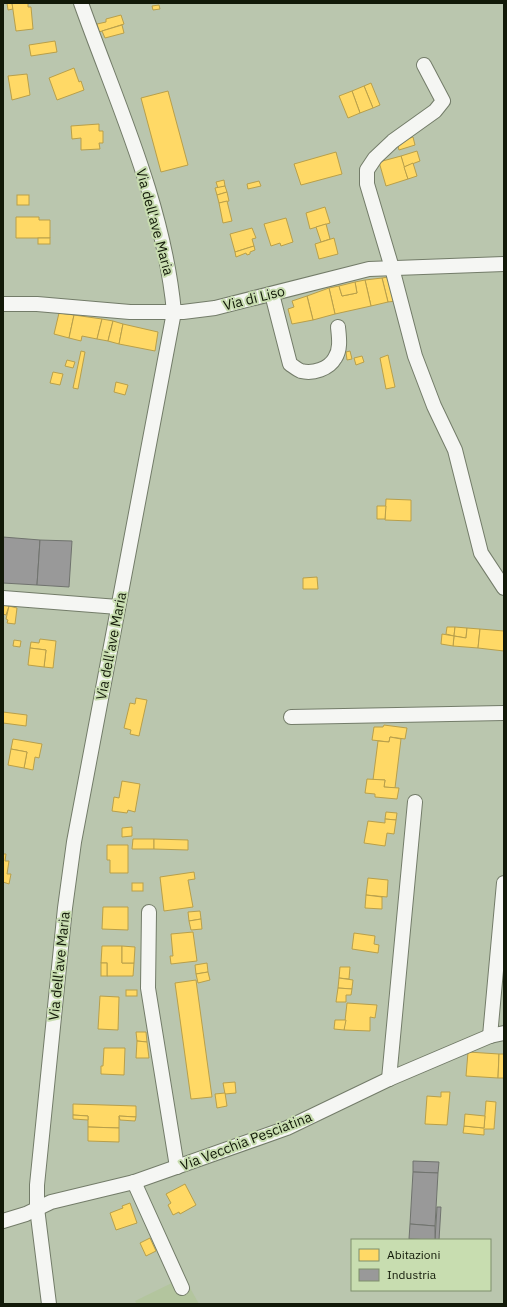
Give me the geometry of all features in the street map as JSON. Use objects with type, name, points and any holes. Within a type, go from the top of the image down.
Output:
[{"type":"street","name":"Via dell'ave Maria","points":[[49,1304],[37,1208],[43,1122],[65,908],[74,842],[174,312],[171,284],[163,240],[148,184],[81,3]]},
{"type":"street","points":[[424,65],[443,101],[436,110],[393,141],[375,158],[367,170],[367,184],[392,268],[414,356],[434,406],[455,450],[481,554],[504,588]]},
{"type":"street","name":"Via di Liso","points":[[3,304],[37,304],[130,312],[174,312],[215,308],[369,269],[504,264]]},
{"type":"street","points":[[272,294],[290,364],[300,371],[314,371],[327,368],[335,358],[339,346],[338,327]]},
{"type":"street","points":[[3,598],[118,607]]},
{"type":"street","points":[[291,717],[504,713]]},
{"type":"street","points":[[389,1079],[415,802]]},
{"type":"street","points":[[490,1036],[504,883]]},
{"type":"street","points":[[149,912],[148,988],[177,1167]]},
{"type":"street","name":"Via Vecchia Pesciatina","points":[[3,1221],[26,1214],[51,1202],[134,1182],[287,1128],[389,1079],[490,1036],[504,1032]]},
{"type":"street","points":[[134,1182],[182,1288]]},
{"type":"shaded area","points":[[184,1277],[199,1304],[137,1304],[135,1301]]},
{"type":"building: Abitazioni","points":[[7,3],[12,3],[13,9],[8,10]]},
{"type":"building: Abitazioni","points":[[12,3],[28,3],[28,7],[31,7],[33,29],[16,31]]},
{"type":"building: Abitazioni","points":[[159,5],[160,9],[153,10],[152,6]]},
{"type":"building: Abitazioni","points":[[121,15],[124,24],[99,32],[97,24],[106,22],[106,19]]},
{"type":"building: Abitazioni","points":[[122,25],[124,33],[105,38],[102,31]]},
{"type":"building: Abitazioni","points":[[55,41],[57,52],[31,56],[29,45]]},
{"type":"building: Abitazioni","points":[[74,68],[79,82],[81,81],[84,90],[57,100],[49,78]]},
{"type":"building: Abitazioni","points":[[27,74],[30,95],[12,100],[8,76]]},
{"type":"building: Abitazioni","points":[[371,83],[380,105],[373,108],[364,86]]},
{"type":"building: Abitazioni","points":[[364,86],[373,108],[360,113],[352,91]]},
{"type":"building: Abitazioni","points":[[168,91],[188,165],[161,172],[141,98]]},
{"type":"building: Abitazioni","points":[[352,91],[360,113],[348,118],[339,96]]},
{"type":"building: Abitazioni","points":[[99,124],[99,131],[103,131],[103,143],[99,143],[100,149],[81,150],[81,138],[72,139],[71,126]]},
{"type":"building: Abitazioni","points":[[413,137],[415,145],[399,150],[397,142]]},
{"type":"building: Abitazioni","points":[[417,151],[420,161],[404,167],[401,156]]},
{"type":"building: Abitazioni","points":[[336,152],[342,174],[301,185],[294,164]]},
{"type":"building: Abitazioni","points":[[401,156],[408,179],[386,186],[379,162]]},
{"type":"building: Abitazioni","points":[[413,163],[417,176],[408,179],[404,167]]},
{"type":"building: Abitazioni","points":[[224,180],[225,186],[218,188],[216,182]]},
{"type":"building: Abitazioni","points":[[259,181],[261,186],[248,189],[247,184]]},
{"type":"building: Abitazioni","points":[[225,186],[227,192],[217,195],[215,188]]},
{"type":"building: Abitazioni","points":[[227,192],[229,201],[219,203],[217,195]]},
{"type":"building: Abitazioni","points":[[17,195],[29,195],[29,205],[17,205]]},
{"type":"building: Abitazioni","points":[[227,201],[232,221],[223,223],[219,203]]},
{"type":"building: Abitazioni","points":[[325,207],[330,223],[310,229],[306,213]]},
{"type":"building: Abitazioni","points":[[16,217],[39,217],[39,220],[50,220],[50,238],[16,238]]},
{"type":"building: Abitazioni","points":[[286,218],[293,242],[281,246],[280,243],[271,246],[264,224]]},
{"type":"building: Abitazioni","points":[[326,224],[330,239],[321,242],[316,227]]},
{"type":"building: Abitazioni","points":[[252,228],[256,238],[252,239],[254,246],[235,252],[230,234]]},
{"type":"building: Abitazioni","points":[[38,238],[50,238],[50,244],[38,244]]},
{"type":"building: Abitazioni","points":[[334,238],[338,254],[319,259],[315,244]]},
{"type":"building: Abitazioni","points":[[254,246],[255,250],[250,252],[250,254],[247,255],[246,253],[236,257],[235,252]]},
{"type":"building: Abitazioni","points":[[388,277],[396,301],[388,302],[382,278]]},
{"type":"building: Abitazioni","points":[[382,278],[388,302],[371,306],[365,280]]},
{"type":"building: Abitazioni","points":[[365,280],[371,306],[335,314],[329,288],[339,286],[342,296],[357,293],[355,282]]},
{"type":"building: Abitazioni","points":[[355,282],[357,293],[342,296],[339,286]]},
{"type":"building: Abitazioni","points":[[329,288],[335,314],[313,320],[307,296]]},
{"type":"building: Abitazioni","points":[[307,296],[313,320],[292,324],[288,309],[294,307],[292,301]]},
{"type":"building: Abitazioni","points":[[59,313],[74,315],[69,338],[54,334]]},
{"type":"building: Abitazioni","points":[[74,315],[102,319],[97,339],[82,336],[81,341],[69,338]]},
{"type":"building: Abitazioni","points":[[102,319],[113,321],[108,341],[97,339]]},
{"type":"building: Abitazioni","points":[[113,321],[123,324],[119,344],[108,341]]},
{"type":"building: Abitazioni","points":[[123,324],[158,332],[155,351],[119,344]]},
{"type":"building: Abitazioni","points":[[81,351],[85,352],[78,389],[73,388]]},
{"type":"building: Abitazioni","points":[[350,351],[352,359],[347,360],[346,352]]},
{"type":"building: Abitazioni","points":[[388,355],[395,387],[386,389],[380,358]]},
{"type":"building: Abitazioni","points":[[362,356],[364,362],[356,365],[354,358]]},
{"type":"building: Abitazioni","points":[[67,360],[75,362],[73,368],[65,366]]},
{"type":"building: Abitazioni","points":[[53,372],[63,374],[60,385],[50,383]]},
{"type":"building: Abitazioni","points":[[116,382],[128,385],[125,395],[114,392]]},
{"type":"building: Abitazioni","points":[[386,499],[411,500],[411,521],[385,520]]},
{"type":"building: Abitazioni","points":[[377,506],[386,506],[385,519],[377,519]]},
{"type":"building: Abitazioni","points":[[317,577],[318,589],[303,589],[303,578]]},
{"type":"building: Abitazioni","points":[[3,605],[9,606],[6,615],[3,614]]},
{"type":"building: Abitazioni","points":[[9,606],[17,608],[15,624],[7,623],[8,620],[6,619]]},
{"type":"building: Abitazioni","points":[[447,627],[455,627],[454,636],[446,634]]},
{"type":"building: Abitazioni","points":[[455,627],[467,628],[466,638],[454,636]]},
{"type":"building: Abitazioni","points":[[467,628],[480,629],[478,648],[453,646],[454,636],[466,638]]},
{"type":"building: Abitazioni","points":[[480,629],[504,631],[504,651],[478,648]]},
{"type":"building: Abitazioni","points":[[442,634],[454,636],[453,646],[441,644]]},
{"type":"building: Abitazioni","points":[[40,639],[56,641],[53,668],[44,667],[46,650],[30,648],[31,642],[39,643]]},
{"type":"building: Abitazioni","points":[[14,640],[21,641],[20,647],[13,646]]},
{"type":"building: Abitazioni","points":[[30,648],[46,650],[44,667],[28,665]]},
{"type":"building: Abitazioni","points":[[136,698],[147,700],[139,736],[130,734],[131,730],[124,728],[130,703],[135,704]]},
{"type":"building: Abitazioni","points":[[3,712],[27,715],[26,726],[3,723]]},
{"type":"building: Abitazioni","points":[[384,725],[407,728],[405,739],[390,737],[389,742],[372,740],[374,727],[383,727]]},
{"type":"building: Abitazioni","points":[[390,737],[401,739],[395,788],[384,787],[385,780],[373,780],[378,741],[389,742]]},
{"type":"building: Abitazioni","points":[[13,739],[42,744],[39,758],[35,757],[33,770],[24,768],[27,752],[11,749]]},
{"type":"building: Abitazioni","points":[[11,749],[27,752],[24,768],[8,765]]},
{"type":"building: Abitazioni","points":[[367,779],[385,780],[384,787],[399,788],[397,799],[375,797],[375,794],[365,793]]},
{"type":"building: Abitazioni","points":[[122,781],[140,784],[135,812],[128,810],[127,813],[112,811],[114,797],[119,798]]},
{"type":"building: Abitazioni","points":[[386,812],[397,813],[396,820],[385,819]]},
{"type":"building: Abitazioni","points":[[385,819],[396,820],[394,834],[387,833],[385,846],[364,843],[368,821],[385,823]]},
{"type":"building: Abitazioni","points":[[132,827],[132,836],[122,837],[122,828]]},
{"type":"building: Abitazioni","points":[[133,839],[154,839],[154,849],[132,849]]},
{"type":"building: Abitazioni","points":[[154,839],[188,840],[188,850],[154,849]]},
{"type":"building: Abitazioni","points":[[107,845],[128,845],[128,873],[110,873],[110,860],[107,860]]},
{"type":"building: Abitazioni","points":[[3,854],[6,854],[5,861],[9,861],[7,874],[11,874],[9,884],[3,882]]},
{"type":"building: Abitazioni","points":[[194,872],[195,879],[188,880],[193,907],[164,911],[160,877]]},
{"type":"building: Abitazioni","points":[[368,878],[388,880],[387,897],[366,895]]},
{"type":"building: Abitazioni","points":[[132,883],[143,883],[143,891],[132,891]]},
{"type":"building: Abitazioni","points":[[366,895],[382,897],[382,909],[365,908]]},
{"type":"building: Abitazioni","points":[[103,907],[128,907],[128,930],[102,929]]},
{"type":"building: Abitazioni","points":[[200,911],[201,919],[189,921],[188,912]]},
{"type":"building: Abitazioni","points":[[201,919],[202,929],[191,930],[189,921]]},
{"type":"building: Abitazioni","points":[[193,932],[197,961],[171,964],[170,956],[173,956],[171,934]]},
{"type":"building: Abitazioni","points":[[354,933],[375,936],[374,944],[379,945],[378,953],[352,949]]},
{"type":"building: Abitazioni","points":[[102,946],[122,946],[122,963],[134,963],[133,976],[107,976],[107,963],[101,963]]},
{"type":"building: Abitazioni","points":[[122,946],[135,947],[134,963],[122,963]]},
{"type":"building: Abitazioni","points":[[101,963],[107,963],[107,976],[101,976]]},
{"type":"building: Abitazioni","points":[[207,963],[208,972],[196,974],[195,965]]},
{"type":"building: Abitazioni","points":[[340,967],[350,967],[349,979],[339,978]]},
{"type":"building: Abitazioni","points":[[208,972],[210,980],[198,983],[196,974]]},
{"type":"building: Abitazioni","points":[[339,978],[353,980],[352,989],[338,988]]},
{"type":"building: Abitazioni","points":[[196,980],[212,1097],[191,1099],[175,983]]},
{"type":"building: Abitazioni","points":[[338,988],[352,989],[351,995],[346,995],[346,1002],[336,1002]]},
{"type":"building: Abitazioni","points":[[126,990],[137,990],[137,996],[126,996]]},
{"type":"building: Abitazioni","points":[[100,996],[119,997],[118,1030],[98,1029]]},
{"type":"building: Abitazioni","points":[[347,1003],[377,1005],[375,1018],[370,1017],[370,1031],[344,1030]]},
{"type":"building: Abitazioni","points":[[335,1020],[346,1020],[344,1030],[334,1029]]},
{"type":"building: Abitazioni","points":[[136,1032],[146,1032],[147,1042],[137,1041]]},
{"type":"building: Abitazioni","points":[[137,1041],[147,1042],[149,1058],[136,1058]]},
{"type":"building: Abitazioni","points":[[104,1048],[125,1048],[124,1075],[101,1074]]},
{"type":"building: Abitazioni","points":[[468,1052],[499,1054],[498,1078],[466,1076]]},
{"type":"building: Abitazioni","points":[[499,1054],[504,1054],[504,1078],[498,1078]]},
{"type":"building: Abitazioni","points":[[235,1082],[236,1093],[225,1094],[223,1083]]},
{"type":"building: Abitazioni","points":[[441,1092],[450,1092],[447,1125],[425,1124],[427,1096],[441,1097]]},
{"type":"building: Abitazioni","points":[[225,1093],[227,1106],[217,1108],[215,1094]]},
{"type":"building: Abitazioni","points":[[486,1101],[496,1102],[494,1129],[484,1129],[484,1135],[463,1133],[464,1126],[484,1128]]},
{"type":"building: Abitazioni","points":[[73,1104],[136,1106],[136,1117],[119,1116],[119,1128],[88,1127],[88,1116],[73,1115]]},
{"type":"building: Abitazioni","points":[[465,1114],[485,1116],[484,1128],[464,1126]]},
{"type":"building: Abitazioni","points":[[73,1115],[88,1116],[88,1120],[73,1119]]},
{"type":"building: Abitazioni","points":[[119,1116],[136,1117],[135,1121],[120,1120]]},
{"type":"building: Abitazioni","points":[[88,1127],[119,1128],[119,1142],[88,1141]]},
{"type":"building: Abitazioni","points":[[185,1184],[196,1205],[180,1214],[179,1212],[173,1215],[168,1205],[171,1203],[166,1194]]},
{"type":"building: Abitazioni","points":[[130,1203],[137,1223],[116,1230],[110,1213],[123,1208],[122,1206]]},
{"type":"building: Abitazioni","points":[[150,1238],[156,1251],[146,1256],[140,1243]]},
{"type":"building: Industria","points":[[3,537],[40,540],[37,585],[3,583]]},
{"type":"building: Industria","points":[[40,540],[72,541],[69,587],[37,585]]},
{"type":"building: Industria","points":[[413,1161],[439,1162],[438,1173],[413,1172]]},
{"type":"building: Industria","points":[[413,1172],[438,1173],[435,1226],[410,1224]]},
{"type":"building: Industria","points":[[437,1207],[441,1207],[439,1239],[435,1239]]},
{"type":"building: Industria","points":[[410,1224],[435,1226],[435,1239],[409,1239]]}]
